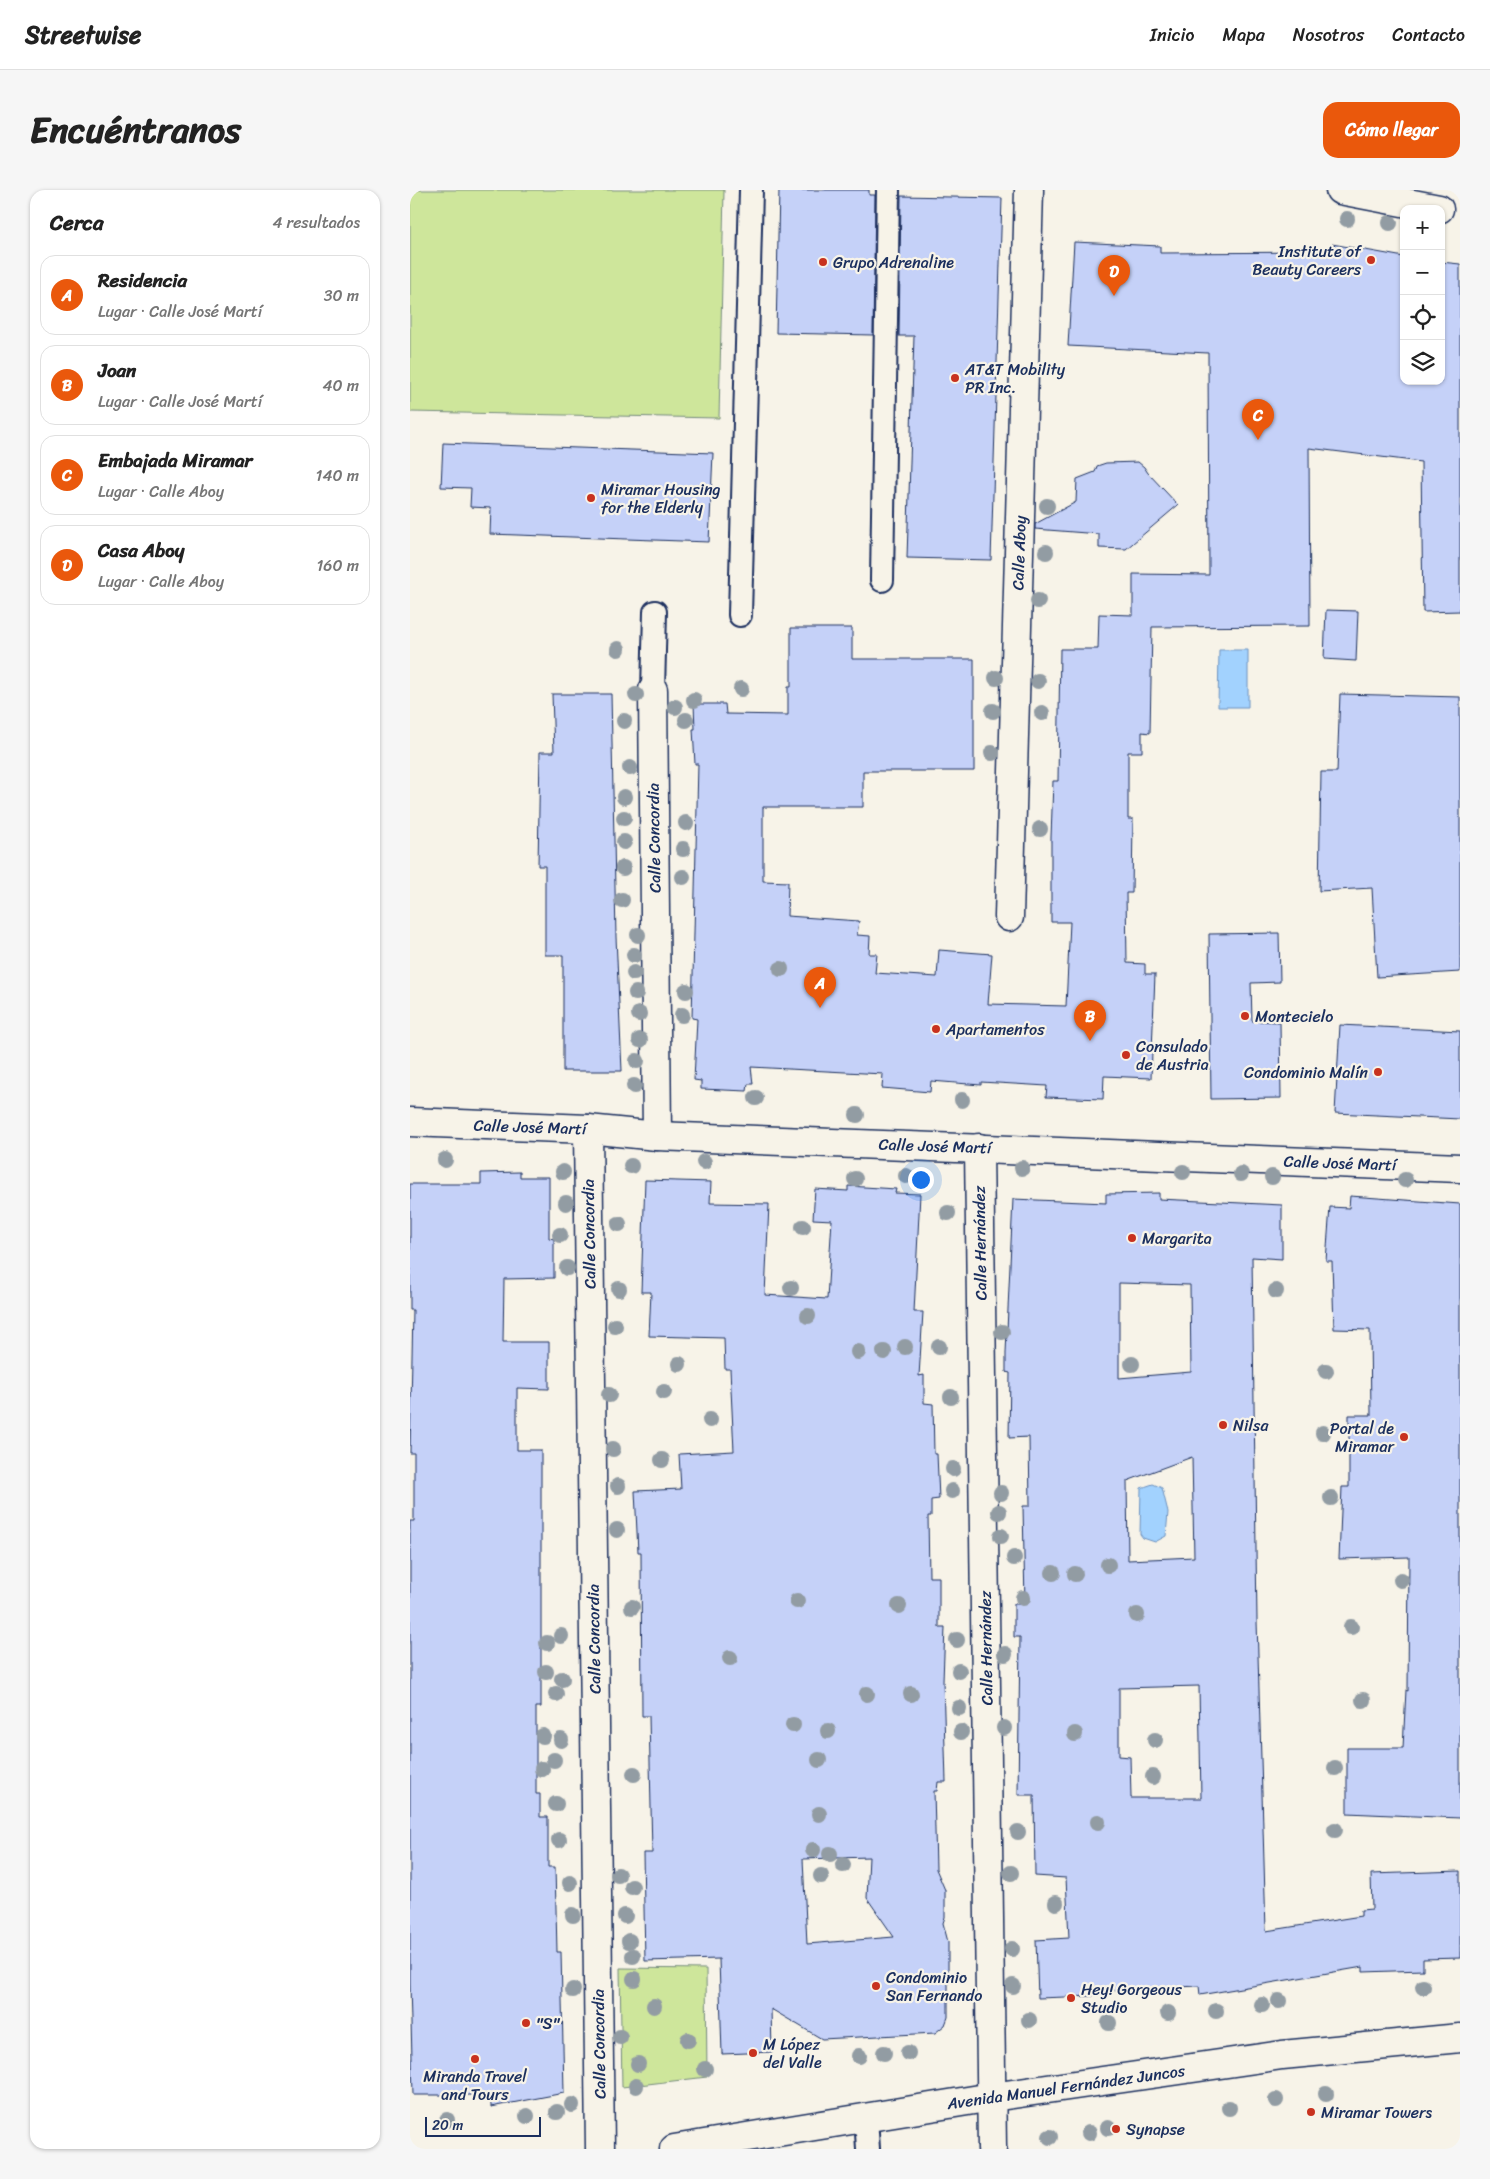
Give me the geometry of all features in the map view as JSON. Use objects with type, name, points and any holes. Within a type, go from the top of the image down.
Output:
[{"type":"street","name":"Calle Aboy","points":[[1009,917],[1029,190]]},
{"type":"street","points":[[1340,190],[1419,205]]},
{"type":"street","points":[[1445,210],[1460,213]]},
{"type":"street","name":"Calle Concordia","points":[[653,690],[657,1136]]},
{"type":"street","name":"Calle José Martí","points":[[410,1122],[588,1129],[657,1136],[1460,1168]]},
{"type":"street","name":"Calle Concordia","points":[[588,1129],[600,2149]]},
{"type":"street","name":"Calle Hernández","points":[[979,1148],[992,2149]]},
{"type":"street","name":"Avenida Manuel Fernández Juncos","points":[[674,2149],[768,2141],[866,2117],[1282,2055],[1460,2038]]},
{"type":"lane","points":[[740,614],[751,190]]},
{"type":"lane","points":[[882,580],[888,190]]},
{"type":"lane","points":[[653,690],[655,612]]},
{"type":"lane","points":[[866,2117],[868,2149]]},
{"type":"green space","points":[[410,190],[724,190],[719,418],[410,412]]},
{"type":"green space","points":[[620,1968],[706,1969],[707,2077],[622,2087]]},
{"type":"water","points":[[1219,650],[1248,650],[1248,707],[1218,707]]},
{"type":"water","points":[[1153,1484],[1162,1488],[1168,1512],[1166,1536],[1155,1542],[1143,1538],[1140,1534],[1141,1488]]},
{"type":"building","name":"Grupo Adrenaline","points":[[779,190],[869,190],[869,195],[875,195],[873,335],[776,333]]},
{"type":"building","name":"AT&T Mobility PR Inc.","points":[[901,196],[1002,198],[991,560],[907,558],[914,336],[899,336]]},
{"type":"building","points":[[1074,242],[1160,246],[1160,253],[1332,252],[1332,244],[1400,256],[1400,385],[1445,385],[1445,262],[1460,264],[1460,611],[1423,612],[1421,462],[1309,448],[1310,626],[1152,627],[1150,733],[1142,732],[1142,752],[1128,752],[1128,819],[1133,819],[1132,893],[1126,893],[1127,963],[1145,964],[1145,974],[1155,974],[1151,1078],[1104,1076],[1103,1099],[1046,1097],[1047,1086],[981,1082],[981,1085],[931,1081],[930,1092],[882,1088],[883,1074],[751,1067],[753,1084],[748,1084],[747,1091],[701,1089],[701,1081],[694,1080],[697,1019],[692,1018],[698,764],[695,764],[694,704],[725,704],[726,714],[788,715],[788,687],[791,687],[791,628],[852,628],[852,659],[974,659],[974,771],[863,771],[863,807],[763,807],[763,881],[788,882],[787,916],[859,921],[857,935],[870,936],[869,954],[877,954],[875,973],[937,977],[939,950],[992,954],[988,1004],[1066,1006],[1070,922],[1051,922],[1051,838],[1053,781],[1058,781],[1060,649],[1098,649],[1099,614],[1133,615],[1133,574],[1209,575],[1208,353],[1068,346]]},
{"type":"building","name":"Miramar Housing for the Elderly","points":[[443,443],[713,453],[709,542],[490,534],[491,508],[470,507],[471,488],[441,487]]},
{"type":"building","points":[[1138,462],[1178,505],[1126,549],[1099,548],[1099,534],[1035,529],[1035,524],[1076,502],[1077,479],[1095,472],[1097,466],[1106,463]]},
{"type":"building","points":[[1326,610],[1358,611],[1356,661],[1324,659]]},
{"type":"building","points":[[552,694],[611,694],[616,937],[622,1071],[563,1071],[563,955],[545,955],[545,866],[538,866],[540,752],[554,752]]},
{"type":"building","points":[[1340,694],[1460,697],[1460,972],[1377,977],[1372,888],[1319,891],[1321,772],[1337,772]]},
{"type":"building","name":"Montecielo","points":[[1279,933],[1280,982],[1251,983],[1252,1021],[1280,1022],[1281,1098],[1211,1099],[1209,934]]},
{"type":"building","name":"Condominio Malín","points":[[1340,1025],[1460,1031],[1460,1119],[1335,1113]]},
{"type":"building","points":[[520,1172],[520,1177],[549,1177],[549,1238],[554,1239],[554,1278],[504,1279],[503,1342],[549,1342],[549,1389],[517,1388],[517,1450],[541,1450],[541,1707],[536,1707],[536,1794],[540,1794],[540,1817],[548,1817],[548,1867],[555,1867],[557,1952],[561,1952],[564,2093],[491,2107],[491,2095],[413,2095],[410,1984],[410,1521],[414,1521],[414,1453],[410,1453],[413,1310],[410,1310],[410,1184],[481,1184],[481,1173]]},
{"type":"building","points":[[645,1180],[711,1182],[710,1203],[769,1204],[765,1295],[827,1299],[832,1220],[813,1219],[815,1189],[848,1191],[848,1186],[896,1189],[895,1193],[920,1194],[914,1312],[923,1312],[919,1376],[924,1375],[924,1403],[933,1404],[934,1454],[937,1454],[939,1499],[931,1500],[931,1516],[928,1516],[929,1577],[939,1577],[939,1627],[945,1627],[943,1681],[946,1782],[938,1782],[937,1791],[934,1791],[936,1869],[945,1890],[945,1917],[943,1923],[948,1942],[948,2017],[945,2025],[935,2033],[822,2039],[771,2009],[772,2052],[722,2054],[719,1959],[645,1961],[643,1853],[652,1853],[649,1716],[642,1716],[641,1552],[638,1552],[635,1491],[681,1489],[679,1454],[734,1451],[730,1369],[725,1369],[724,1338],[649,1336],[651,1292],[641,1292]],"holes":[[[869,1857],[867,1898],[894,1937],[807,1944],[803,1859]]]},
{"type":"building","points":[[1159,1193],[1159,1199],[1282,1205],[1282,1259],[1252,1257],[1257,1621],[1266,1931],[1361,1916],[1361,1910],[1372,1909],[1371,1874],[1460,1871],[1460,1958],[1423,1959],[1423,1970],[1363,1972],[1363,1967],[1200,1995],[1199,1986],[1093,1991],[1093,1996],[1038,1998],[1036,1940],[1069,1938],[1066,1878],[1035,1876],[1034,1795],[1018,1795],[1020,1637],[1014,1637],[1014,1604],[1025,1604],[1023,1506],[1030,1506],[1029,1437],[1009,1438],[1010,1373],[1006,1372],[1006,1353],[1013,1199],[1106,1203],[1106,1194]],"holes":[[[1119,1283],[1190,1285],[1191,1372],[1119,1378]],[[1192,1457],[1194,1557],[1128,1560],[1127,1481]],[[1199,1686],[1201,1798],[1131,1798],[1130,1757],[1119,1756],[1119,1688]]]},
{"type":"building","points":[[1350,1196],[1460,1204],[1460,1818],[1347,1813],[1347,1748],[1403,1748],[1406,1690],[1408,1691],[1409,1557],[1339,1559],[1342,1487],[1349,1487],[1349,1415],[1371,1415],[1370,1330],[1334,1329],[1332,1261],[1326,1261],[1330,1207],[1349,1208]]},
{"type":"place","name":"Institute of Beauty Careers","points":[[1371,260]]},
{"type":"place","name":"Grupo Adrenaline","points":[[823,262]]},
{"type":"place","name":"Casa Aboy","points":[[1114,296]]},
{"type":"place","name":"AT&T Mobility PR Inc.","points":[[955,378]]},
{"type":"place","name":"Embajada Miramar","points":[[1258,440]]},
{"type":"place","name":"Miramar Housing for the Elderly","points":[[591,498]]},
{"type":"place","name":"Residencia","points":[[820,1008]]},
{"type":"place","name":"Montecielo","points":[[1245,1016]]},
{"type":"place","name":"Apartamentos","points":[[936,1029]]},
{"type":"place","name":"Joan","points":[[1090,1041]]},
{"type":"place","name":"Consulado de Austria","points":[[1126,1055]]},
{"type":"place","name":"Condominio Malín","points":[[1378,1072]]},
{"type":"place","name":"Margarita","points":[[1132,1238]]},
{"type":"place","name":"Nilsa","points":[[1223,1425]]},
{"type":"place","name":"Portal de Miramar","points":[[1404,1437]]},
{"type":"place","name":"Condominio San Fernando","points":[[876,1986]]},
{"type":"place","name":"Hey! Gorgeous Studio","points":[[1071,1998]]},
{"type":"place","name":"\"S\"","points":[[526,2023]]},
{"type":"place","name":"M López del Valle","points":[[753,2053]]},
{"type":"place","name":"Miranda Travel and Tours","points":[[475,2059]]},
{"type":"place","name":"Miramar Towers","points":[[1311,2112]]},
{"type":"place","name":"Synapse","points":[[1116,2129]]}]
